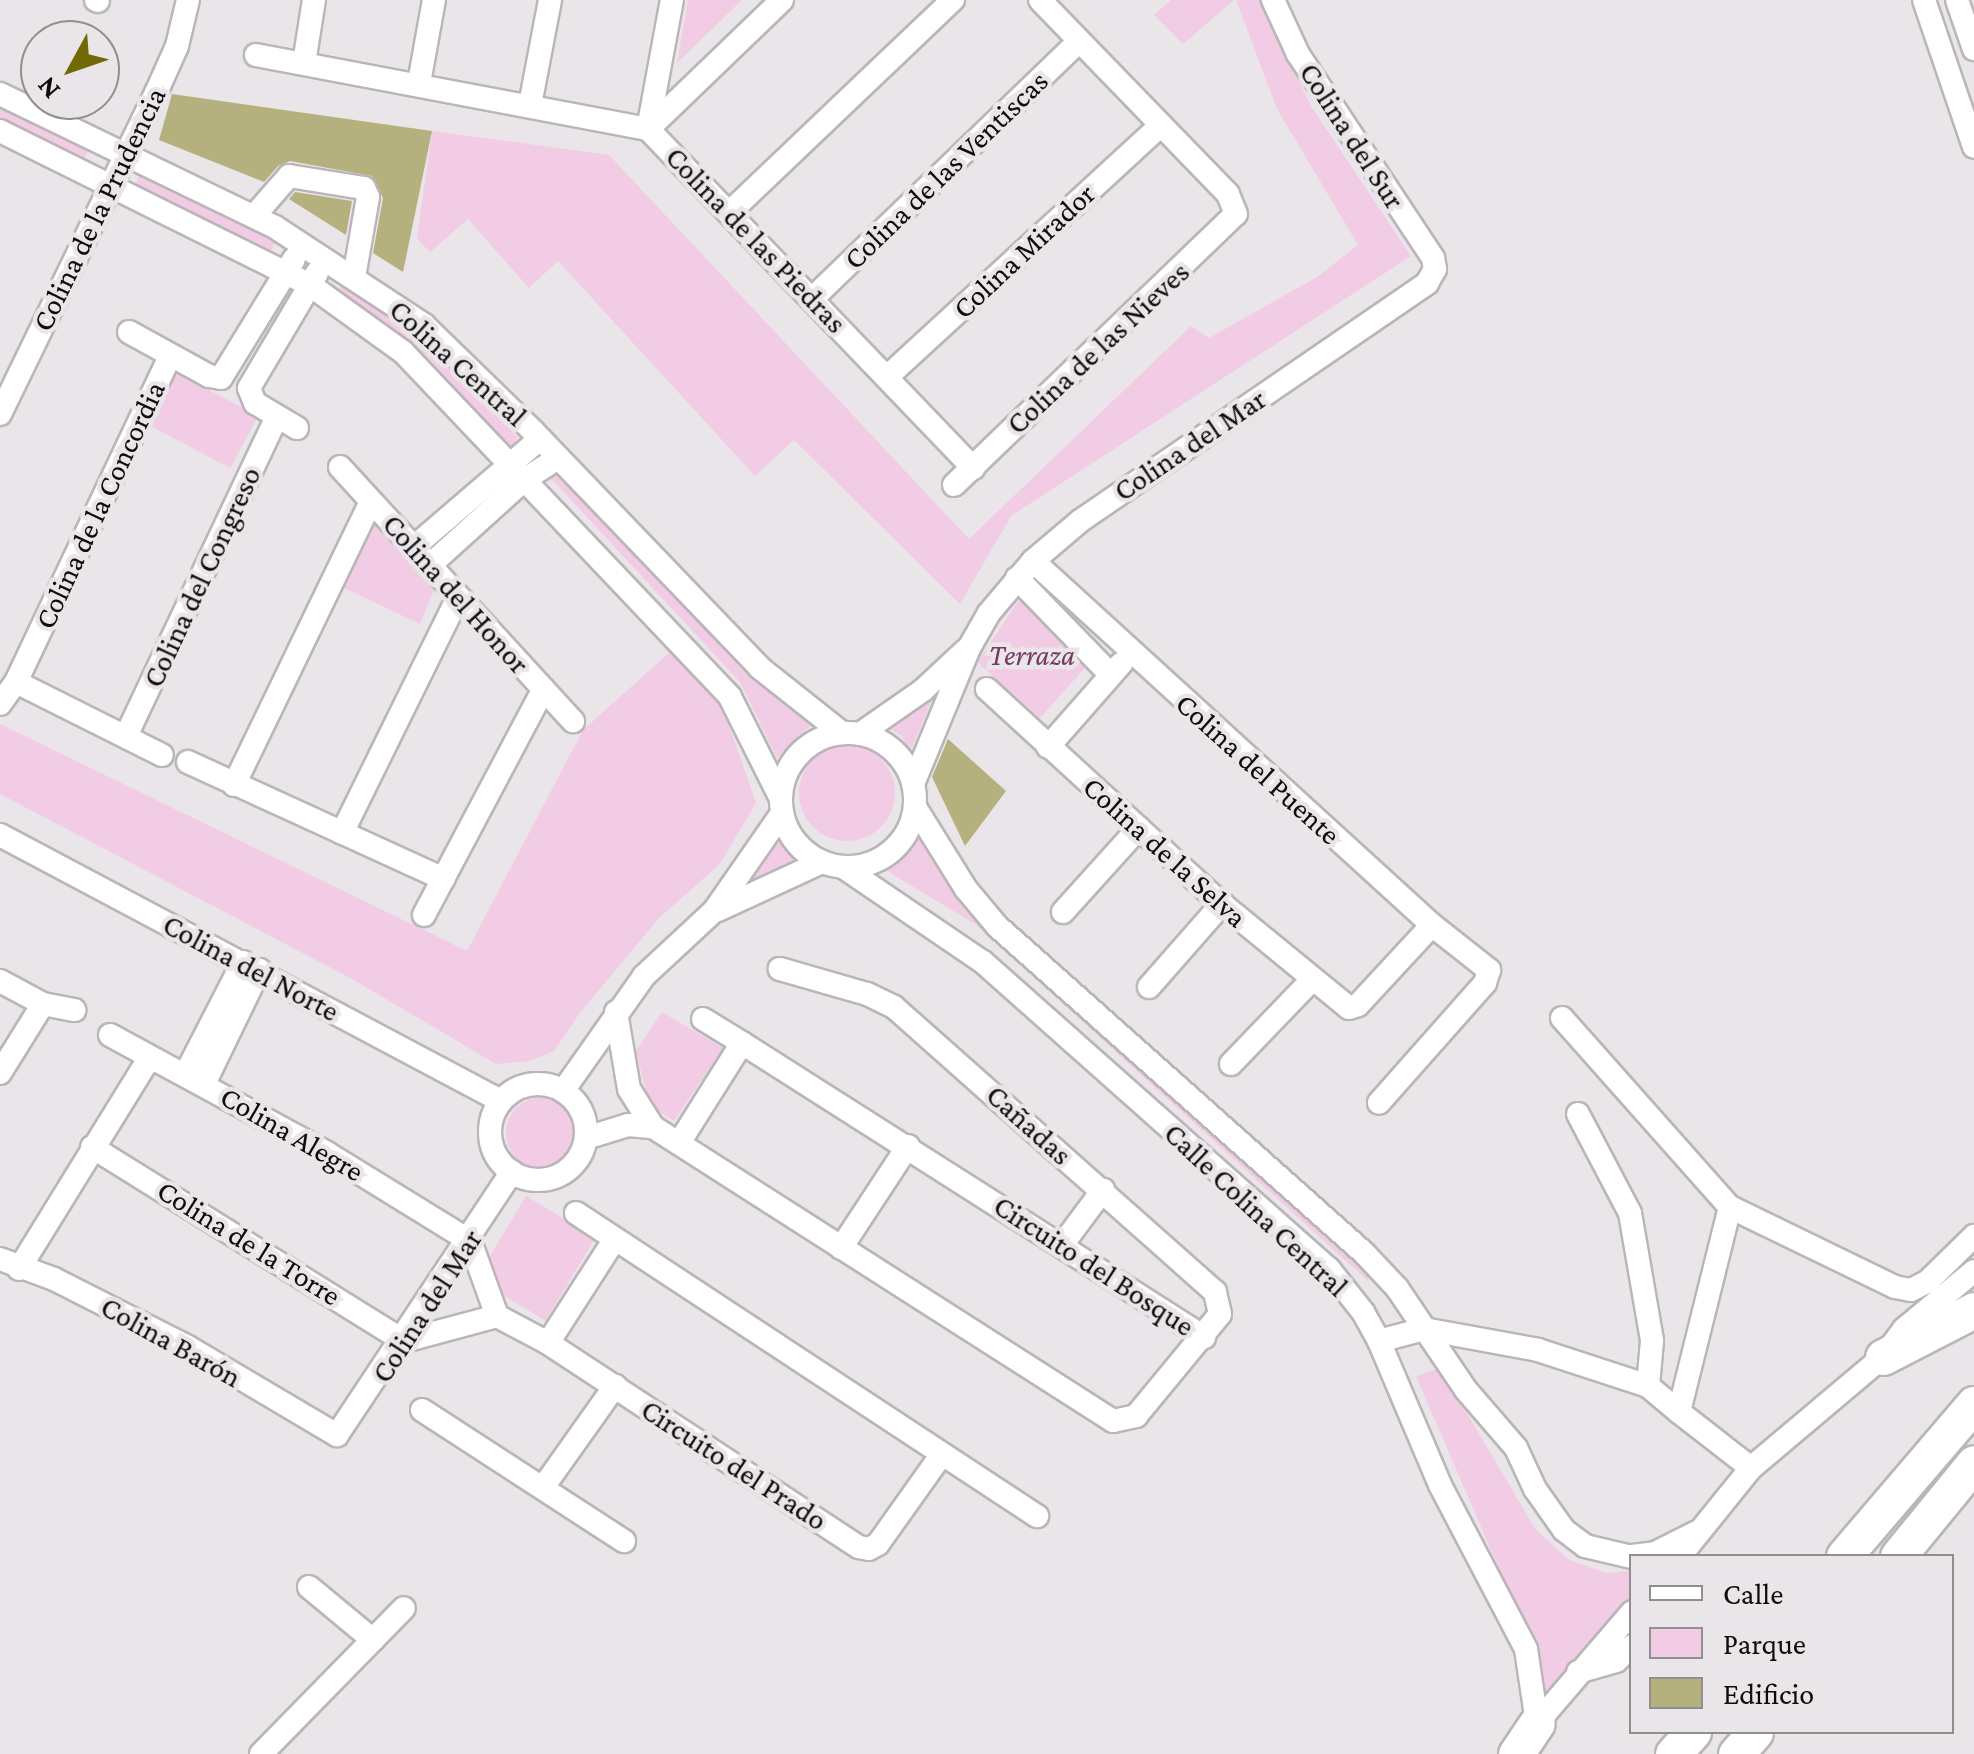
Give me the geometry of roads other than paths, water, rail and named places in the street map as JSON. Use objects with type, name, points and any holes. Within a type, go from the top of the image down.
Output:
[{"type":"highway","points":[[1883,1358],[1974,1310]]},
{"type":"highway","points":[[1846,1554],[1974,1404]]},
{"type":"highway","points":[[1900,1554],[1974,1462]]},
{"type":"highway","points":[[1516,1754],[1536,1723]]},
{"type":"highway","points":[[1673,1754],[1691,1734]]},
{"type":"highway","points":[[1736,1754],[1753,1734]]},
{"type":"street","name":"Colina de la Prudencia","points":[[0,414],[177,46],[188,0]]},
{"type":"street","points":[[304,63],[314,0]]},
{"type":"street","points":[[419,84],[434,0]]},
{"type":"street","points":[[530,105],[550,0]]},
{"type":"street","points":[[648,129],[672,0]]},
{"type":"street","points":[[648,129],[782,0]]},
{"type":"street","points":[[730,212],[953,0]]},
{"type":"street","points":[[1040,0],[1162,125]]},
{"type":"street","name":"Colina del Sur","points":[[1273,0],[1298,54],[1436,269]]},
{"type":"street","points":[[1924,0],[1966,99],[1974,147]]},
{"type":"street","points":[[1957,0],[1974,49]]},
{"type":"street","name":"Colina de las Ventiscas","points":[[813,298],[1078,42]]},
{"type":"street","name":"Colina de las Piedras","points":[[256,56],[648,129],[973,468]]},
{"type":"street","name":"Colina Central","points":[[0,94],[254,216],[327,258],[424,325],[540,439],[760,668],[851,733]]},
{"type":"street","name":"Colina de las Nieves","points":[[954,485],[1233,221],[1236,208],[1228,194],[1162,125]]},
{"type":"street","name":"Colina Mirador","points":[[887,377],[1162,125]]},
{"type":"street","name":"Colina Central","points":[[0,131],[310,284],[403,352],[730,696],[781,806]]},
{"type":"street","points":[[254,216],[289,176],[364,188],[368,197],[354,276]]},
{"type":"street","points":[[129,332],[220,378],[302,243]]},
{"type":"street","points":[[310,284],[327,258]]},
{"type":"street","name":"Colina del Mar","points":[[851,733],[923,690],[969,648],[1025,569],[1080,521],[1426,282],[1436,269]]},
{"type":"street","name":"Colina del Congreso","points":[[126,736],[287,422],[249,394],[310,284]]},
{"type":"street","name":"Colina de la Concordia","points":[[0,704],[16,682],[170,356]]},
{"type":"street","points":[[422,555],[517,471],[540,439]]},
{"type":"street","points":[[517,471],[558,458]]},
{"type":"street","name":"Colina del Honor","points":[[340,466],[573,720]]},
{"type":"street","points":[[234,785],[371,502]]},
{"type":"street","points":[[1025,569],[1110,674]]},
{"type":"street","name":"Colina del Puente","points":[[1025,569],[1131,654],[1432,925],[1489,970],[1486,983],[1378,1103]]},
{"type":"street","points":[[342,833],[458,597]]},
{"type":"street","name":"Colina del Mar","points":[[914,795],[969,648]]},
{"type":"street","points":[[1048,747],[1131,654]]},
{"type":"street","points":[[16,682],[162,755]]},
{"type":"street","name":"Colina de la Selva","points":[[987,689],[1222,904],[1311,981],[1349,1008],[1358,1005],[1432,925]]},
{"type":"street","points":[[424,915],[543,690]]},
{"type":"street","points":[[563,1091],[644,976],[714,911],[781,806],[792,762],[806,748],[851,733],[884,743],[902,760],[914,795],[910,826],[891,851],[864,866],[833,864],[714,911]]},
{"type":"street","points":[[188,762],[444,879]]},
{"type":"street","name":"Calle Colina Central","points":[[914,795],[966,888],[997,926],[1364,1254],[1397,1288],[1466,1390],[1504,1430],[1535,1489],[1564,1530],[1585,1546],[1629,1555]]},
{"type":"street","points":[[781,806],[790,834],[833,864]]},
{"type":"street","points":[[1063,912],[1139,828]]},
{"type":"street","name":"Colina del Norte","points":[[0,835],[501,1101]]},
{"type":"street","name":"Calle Colina Central","points":[[833,864],[951,936],[1329,1270],[1363,1312],[1379,1341],[1440,1485],[1526,1649],[1536,1723]]},
{"type":"street","points":[[1150,987],[1222,904]]},
{"type":"street","points":[[195,1080],[251,966]]},
{"type":"street","name":"Cañadas","points":[[780,969],[867,994],[894,1007],[1214,1292],[1220,1314],[1204,1337]]},
{"type":"street","points":[[0,981],[44,1004],[74,1010]]},
{"type":"street","points":[[1230,1064],[1311,981]]},
{"type":"street","points":[[0,1073],[44,1004]]},
{"type":"street","points":[[616,1012],[629,1089],[652,1127]]},
{"type":"street","points":[[1562,1018],[1730,1207],[1895,1287],[1912,1290],[1926,1282],[1974,1236]]},
{"type":"street","name":"Circuito del Bosque","points":[[652,1127],[1112,1422],[1125,1422],[1136,1416],[1204,1337],[703,1019]]},
{"type":"street","name":"Colina Alegre","points":[[110,1034],[470,1241]]},
{"type":"street","points":[[679,1143],[742,1043]]},
{"type":"street","points":[[9,1264],[150,1057]]},
{"type":"street","points":[[537,1084],[563,1091],[581,1111],[586,1138],[575,1163],[565,1172],[538,1180],[512,1172],[494,1152],[490,1139],[494,1112],[511,1092],[537,1084]]},
{"type":"street","points":[[1578,1114],[1630,1213],[1652,1341],[1648,1386]]},
{"type":"street","points":[[586,1138],[628,1125],[652,1127]]},
{"type":"street","name":"Colina de la Torre","points":[[92,1146],[404,1341]]},
{"type":"street","points":[[841,1248],[908,1146]]},
{"type":"street","name":"Colina del Mar","points":[[337,1436],[404,1341],[512,1172]]},
{"type":"street","points":[[1062,1245],[1103,1190]]},
{"type":"street","points":[[1680,1412],[1730,1207]]},
{"type":"street","points":[[576,1213],[1037,1516]]},
{"type":"street","points":[[548,1343],[614,1240]]},
{"type":"street","points":[[404,1341],[498,1316],[470,1241]]},
{"type":"street","name":"Colina Barón","points":[[9,1264],[54,1279],[171,1339],[337,1436]]},
{"type":"street","points":[[1682,1554],[1752,1468],[1883,1358],[1904,1328],[1974,1272]]},
{"type":"street","name":"Circuito del Prado","points":[[498,1316],[548,1343],[859,1547],[869,1549],[878,1544],[942,1454]]},
{"type":"street","points":[[1379,1341],[1424,1330],[1538,1350],[1648,1386],[1752,1468]]},
{"type":"street","points":[[544,1486],[615,1386]]},
{"type":"street","points":[[422,1410],[624,1540]]},
{"type":"street","name":"Calle Colina Central","points":[[1647,1554],[1702,1529]]},
{"type":"street","points":[[309,1587],[373,1640]]},
{"type":"street","points":[[261,1754],[404,1608]]},
{"type":"street","points":[[1536,1723],[1629,1615]]},
{"type":"street","points":[[1577,1672],[1616,1660],[1629,1649]]},
{"type":"park label","name":"Terraza","points":[[1032,655]]}]
